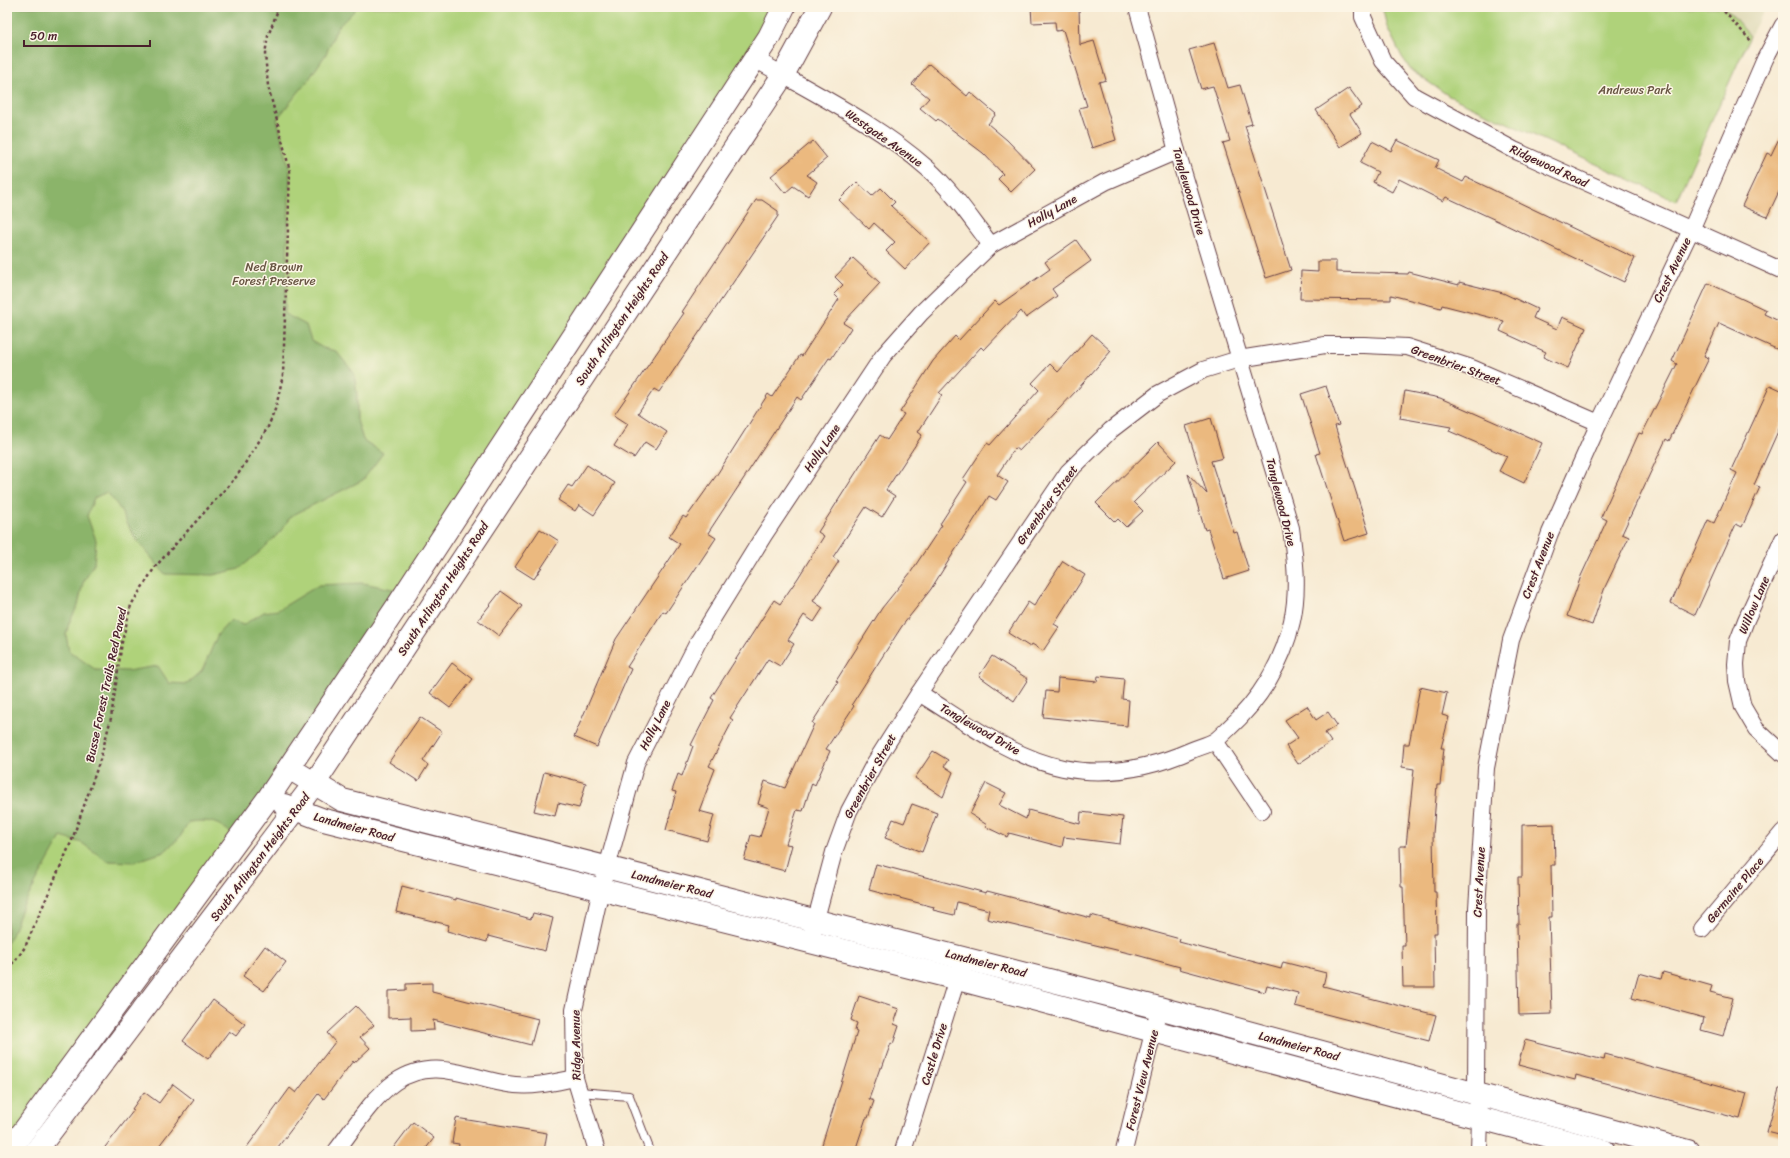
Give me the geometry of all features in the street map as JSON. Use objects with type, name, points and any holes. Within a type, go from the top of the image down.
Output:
[{"type":"street","points":[[8,1151],[289,768],[396,608],[755,59],[784,7]]},
{"type":"street","name":"South Arlington Heights Road","points":[[36,1151],[296,811],[783,75],[820,7]]},
{"type":"street","name":"Tanglewood Drive","points":[[918,693],[1008,748],[1039,761],[1063,768],[1095,772],[1136,768],[1176,758],[1215,741],[1247,711],[1269,680],[1283,650],[1292,622],[1296,592],[1296,567],[1291,528],[1177,152],[1137,7]]},
{"type":"street","name":"Ridgewood Road","points":[[1363,7],[1363,17],[1383,61],[1414,96],[1514,150],[1783,271]]},
{"type":"street","name":"Crest Avenue","points":[[1479,1151],[1480,1117],[1476,1094],[1477,908],[1486,768],[1511,640],[1550,533],[1599,423],[1691,230],[1766,59],[1783,25]]},
{"type":"street","name":"Westgate Avenue","points":[[755,59],[854,116],[926,167],[941,181],[991,245]]},
{"type":"street","name":"Holly Lane","points":[[607,867],[629,787],[645,743],[698,642],[760,542],[883,356],[921,313],[991,245],[1105,182],[1177,152]]},
{"type":"street","name":"Greenbrier Street","points":[[810,942],[834,852],[848,812],[874,764],[918,693],[1068,472],[1110,430],[1158,394],[1204,370],[1239,359],[1325,345],[1407,347],[1472,368],[1599,423]]},
{"type":"street","name":"Willow Lane","points":[[1783,539],[1743,627],[1738,641],[1736,664],[1737,681],[1742,707],[1756,729],[1783,754]]},
{"type":"street","points":[[1215,741],[1262,812]]},
{"type":"street","name":"Landmeier Road","points":[[289,768],[342,800],[1159,1008],[1688,1151]]},
{"type":"street","name":"Landmeier Road","points":[[269,797],[296,811],[324,820],[958,979],[1604,1151]]},
{"type":"street","name":"Germaine Place","points":[[1702,929],[1783,832]]},
{"type":"street","name":"Ridge Avenue","points":[[597,1151],[577,1085],[574,1010],[607,867]]},
{"type":"street","name":"Castle Drive","points":[[903,1151],[958,979],[963,958]]},
{"type":"street","name":"Forest View Avenue","points":[[1124,1151],[1159,1008]]},
{"type":"street","points":[[336,1151],[374,1101],[395,1082],[420,1071],[450,1070],[513,1085],[577,1085]]},
{"type":"lane","points":[[577,1085],[629,1096],[650,1151]]},
{"type":"path","name":"Busse Forest Trails Red Paved","points":[[7,968],[16,960],[25,947],[72,840],[100,760],[111,718],[122,642],[131,605],[155,567],[237,476],[268,427],[276,407],[283,375],[290,171],[268,86],[266,54],[268,36],[279,7]]},
{"type":"path","points":[[1720,7],[1752,42]]},
{"type":"shaded area","points":[[1725,7],[1766,7],[1750,36]]},
{"type":"green space","name":"Ned Brown Forest Preserve","points":[[7,7],[784,7],[517,422],[227,829],[238,839],[7,1151]]},
{"type":"green space","points":[[7,7],[358,7],[337,28],[326,54],[309,79],[277,119],[290,171],[285,314],[306,325],[311,341],[323,348],[336,351],[354,373],[357,394],[357,420],[363,440],[383,453],[363,480],[291,516],[280,532],[262,550],[239,569],[213,575],[165,574],[135,538],[118,506],[107,492],[94,498],[87,516],[96,540],[94,564],[83,583],[78,605],[69,623],[66,635],[69,651],[96,670],[127,671],[158,666],[169,683],[187,684],[202,671],[218,634],[231,620],[243,625],[264,612],[278,610],[319,585],[363,583],[407,592],[238,839],[216,823],[204,821],[189,822],[180,837],[164,852],[134,862],[107,861],[82,843],[61,837],[23,906],[12,935],[7,943]]},
{"type":"green space","name":"Andrews Park","points":[[1382,7],[1725,7],[1750,36],[1676,201],[1449,96],[1412,71],[1402,57],[1387,27]]},
{"type":"building","points":[[1031,7],[1079,7],[1080,45],[1094,41],[1106,80],[1099,82],[1116,140],[1092,148],[1079,108],[1087,106],[1063,30],[1056,31],[1055,22],[1032,23]]},
{"type":"building","points":[[1214,43],[1228,88],[1240,85],[1252,124],[1245,126],[1291,270],[1266,278],[1223,143],[1230,141],[1213,86],[1201,89],[1189,50]]},
{"type":"building","points":[[929,64],[967,96],[970,92],[996,114],[988,124],[1007,140],[1035,169],[1011,192],[998,179],[1003,174],[983,153],[938,119],[936,121],[920,108],[929,98],[912,84]]},
{"type":"building","points":[[1349,88],[1362,106],[1350,114],[1362,133],[1340,147],[1316,110]]},
{"type":"building","points":[[1783,130],[1783,183],[1767,217],[1742,206],[1767,153],[1771,155]]},
{"type":"building","points":[[1397,140],[1439,160],[1435,168],[1463,182],[1466,177],[1635,258],[1624,282],[1446,197],[1443,201],[1399,179],[1392,192],[1373,182],[1378,172],[1360,163],[1372,141],[1391,151]]},
{"type":"building","points":[[813,141],[827,158],[807,175],[817,182],[808,196],[793,186],[785,193],[771,176]]},
{"type":"building","points":[[857,182],[872,196],[881,188],[895,202],[891,206],[930,242],[905,269],[886,251],[895,242],[874,223],[869,229],[839,200]]},
{"type":"building","points":[[756,200],[762,200],[778,211],[778,216],[659,392],[654,389],[638,413],[667,432],[656,449],[645,442],[634,458],[614,446],[628,424],[614,415],[684,313],[682,312]]},
{"type":"building","points":[[1076,240],[1091,261],[1052,289],[1057,296],[1026,318],[1021,311],[984,350],[981,347],[939,393],[942,395],[918,432],[922,435],[886,490],[895,496],[882,517],[866,507],[833,557],[839,561],[813,601],[823,608],[814,622],[804,615],[788,640],[794,644],[780,666],[768,659],[730,718],[733,720],[709,766],[715,769],[699,811],[714,815],[707,841],[666,830],[676,792],[672,791],[678,774],[682,776],[693,746],[691,745],[714,700],[711,698],[774,600],[780,604],[798,578],[824,536],[818,532],[880,435],[887,440],[904,414],[900,412],[933,361],[955,336],[959,340],[995,301],[999,305],[1050,269],[1045,262]]},
{"type":"building","points":[[853,258],[880,283],[843,323],[851,328],[831,359],[829,358],[801,400],[797,397],[708,533],[716,538],[666,613],[663,611],[627,667],[631,669],[597,747],[574,737],[616,639],[680,544],[669,537],[683,516],[686,518],[716,476],[768,394],[772,397],[800,355],[802,356],[839,299],[834,294],[843,285],[835,277]]},
{"type":"building","points":[[1318,261],[1336,261],[1336,272],[1408,274],[1409,272],[1459,285],[1459,282],[1503,293],[1537,309],[1533,318],[1557,329],[1562,317],[1586,328],[1568,368],[1543,357],[1546,352],[1500,331],[1504,321],[1442,305],[1441,308],[1391,295],[1391,300],[1300,299],[1301,271],[1318,272]]},
{"type":"building","points":[[1708,283],[1766,310],[1764,314],[1783,323],[1783,352],[1719,323],[1704,356],[1709,358],[1669,441],[1666,439],[1622,534],[1629,537],[1605,587],[1592,625],[1567,616],[1581,576],[1607,520],[1601,517],[1639,433],[1642,434],[1677,364],[1672,361]]},
{"type":"building","points":[[1092,334],[1111,351],[1077,390],[1019,451],[1015,448],[997,475],[1008,482],[996,500],[989,496],[931,589],[902,626],[852,704],[854,706],[826,749],[830,751],[815,785],[812,783],[803,811],[797,810],[786,844],[792,845],[785,871],[744,860],[751,835],[760,837],[769,808],[758,804],[765,781],[785,788],[814,724],[812,723],[838,682],[836,681],[882,608],[911,572],[942,525],[940,524],[967,482],[963,479],[987,443],[990,445],[1039,390],[1032,383],[1050,364],[1058,372]]},
{"type":"building","points":[[1770,385],[1783,391],[1783,420],[1754,485],[1760,487],[1742,527],[1736,524],[1695,615],[1671,603],[1708,520],[1714,523],[1737,473],[1731,470]]},
{"type":"building","points":[[1326,386],[1339,425],[1335,426],[1369,533],[1344,541],[1316,454],[1320,453],[1301,394]]},
{"type":"building","points":[[1405,391],[1440,398],[1542,443],[1524,483],[1499,471],[1507,456],[1449,431],[1451,427],[1400,418]]},
{"type":"building","points":[[1211,418],[1223,458],[1211,461],[1234,533],[1237,532],[1249,571],[1224,579],[1208,529],[1205,530],[1188,474],[1207,494],[1186,426]]},
{"type":"building","points":[[1158,442],[1176,461],[1134,502],[1143,511],[1126,527],[1118,519],[1115,522],[1096,503]]},
{"type":"building","points":[[587,465],[615,483],[594,515],[579,505],[575,511],[558,500],[568,485],[572,487]]},
{"type":"building","points":[[540,529],[559,541],[534,579],[515,567]]},
{"type":"building","points":[[1063,561],[1085,575],[1054,624],[1059,627],[1043,651],[1032,644],[1030,647],[1008,633],[1028,602],[1034,606]]},
{"type":"building","points":[[501,591],[522,606],[499,636],[478,620]]},
{"type":"building","points":[[992,656],[1028,679],[1014,701],[979,676]]},
{"type":"building","points":[[452,663],[473,679],[450,708],[430,693]]},
{"type":"building","points":[[1098,676],[1124,679],[1122,699],[1129,700],[1127,726],[1043,717],[1046,691],[1057,692],[1058,678],[1097,682]]},
{"type":"building","points":[[1420,687],[1447,693],[1442,715],[1449,717],[1441,748],[1444,748],[1440,785],[1437,785],[1433,833],[1434,892],[1436,892],[1437,933],[1434,933],[1435,987],[1403,987],[1402,946],[1405,946],[1400,846],[1406,846],[1414,769],[1402,767],[1404,744],[1409,744]]},
{"type":"building","points":[[1307,706],[1316,720],[1328,712],[1337,725],[1325,733],[1331,742],[1298,764],[1286,746],[1298,738],[1285,720]]},
{"type":"building","points":[[420,717],[442,732],[423,761],[428,765],[418,781],[389,762]]},
{"type":"building","points":[[933,751],[948,760],[944,766],[953,772],[943,797],[915,778]]},
{"type":"building","points":[[544,772],[586,783],[579,808],[558,803],[555,816],[534,811]]},
{"type":"building","points":[[986,783],[1006,793],[999,805],[1026,819],[1028,810],[1080,824],[1081,812],[1123,817],[1120,844],[1064,837],[1062,847],[1009,833],[1007,837],[986,827],[987,825],[970,814]]},
{"type":"building","points":[[912,804],[937,813],[922,852],[885,838],[893,819],[904,823]]},
{"type":"building","points":[[1554,824],[1555,865],[1551,865],[1552,917],[1549,917],[1552,1014],[1519,1015],[1517,924],[1519,924],[1518,877],[1522,877],[1522,825]]},
{"type":"building","points":[[876,864],[986,893],[987,891],[1091,918],[1091,915],[1180,939],[1179,942],[1281,969],[1283,962],[1326,973],[1323,986],[1436,1015],[1429,1041],[1295,1006],[1298,993],[1267,985],[1265,992],[1179,969],[1180,967],[1133,954],[987,919],[989,910],[957,902],[954,915],[933,910],[934,907],[869,890]]},
{"type":"building","points":[[402,886],[456,900],[456,898],[531,919],[533,913],[553,918],[545,951],[488,936],[487,942],[447,931],[449,925],[396,912]]},
{"type":"building","points":[[265,946],[286,962],[264,991],[243,976]]},
{"type":"building","points":[[1663,972],[1712,986],[1710,992],[1733,998],[1723,1036],[1701,1030],[1704,1018],[1632,998],[1639,973],[1661,979]]},
{"type":"building","points":[[432,983],[432,992],[538,1019],[531,1045],[433,1020],[434,1030],[411,1031],[411,1017],[388,1018],[388,991],[406,990],[406,984]]},
{"type":"building","points":[[859,996],[899,1009],[894,1024],[899,1026],[893,1044],[891,1043],[882,1068],[880,1068],[869,1099],[874,1101],[868,1118],[866,1118],[855,1151],[820,1151],[857,1032],[855,1031],[857,1023],[851,1020]]},
{"type":"building","points":[[213,1000],[245,1024],[236,1036],[229,1031],[208,1059],[183,1041]]},
{"type":"building","points":[[356,1006],[374,1025],[360,1037],[370,1048],[354,1063],[353,1061],[324,1099],[318,1094],[275,1151],[244,1151],[290,1088],[296,1093],[335,1042],[327,1033]]},
{"type":"building","points":[[1525,1040],[1604,1060],[1605,1054],[1747,1093],[1740,1119],[1576,1075],[1575,1080],[1518,1065]]},
{"type":"building","points":[[173,1084],[194,1100],[155,1151],[102,1151],[134,1110],[132,1109],[144,1092],[159,1103]]},
{"type":"building","points":[[1779,1089],[1783,1089],[1783,1136],[1767,1132]]},
{"type":"building","points":[[456,1118],[547,1133],[544,1151],[458,1151],[459,1144],[452,1143]]},
{"type":"building","points":[[413,1122],[434,1138],[424,1151],[391,1151]]}]
